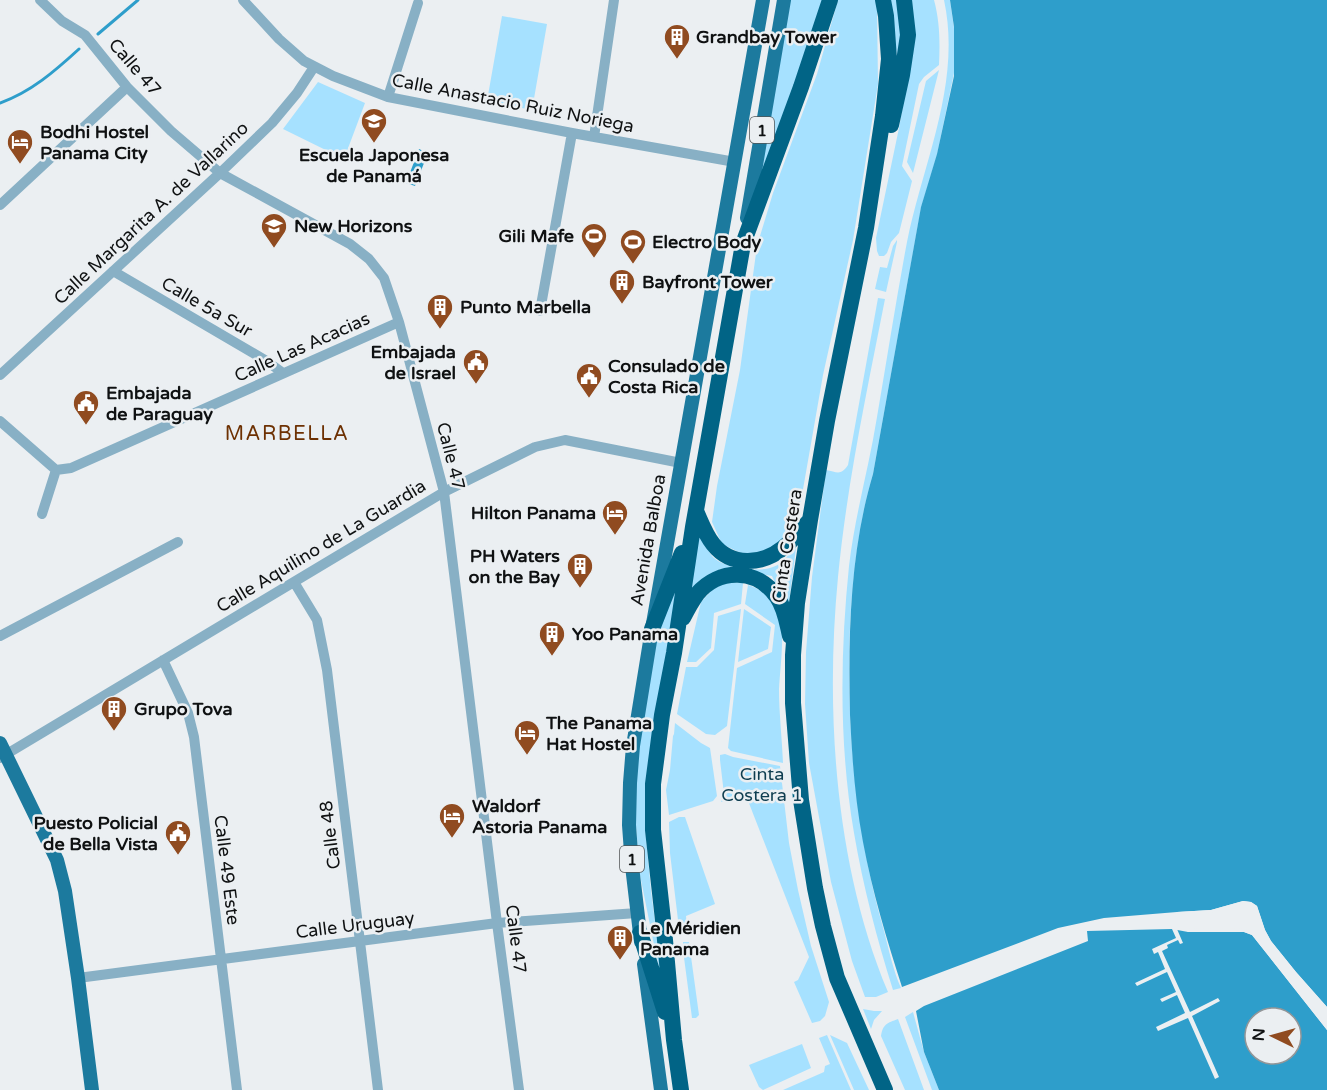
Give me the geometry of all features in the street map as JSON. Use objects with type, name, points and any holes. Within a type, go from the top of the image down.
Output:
[{"type":"highway","points":[[743,244],[801,87],[830,0]]},
{"type":"highway","points":[[866,228],[902,75],[908,35],[904,0]]},
{"type":"highway","name":"Cinta Costera","points":[[885,8],[889,59],[881,127],[866,228],[827,421],[810,520],[797,603],[793,655],[795,744],[815,888],[837,978],[885,1090]]},
{"type":"highway","name":"1","points":[[693,527],[743,244]]},
{"type":"highway","points":[[696,510],[703,528],[716,548],[727,556],[747,562],[764,560],[777,553],[810,520]]},
{"type":"highway","points":[[652,629],[693,527]]},
{"type":"highway","points":[[674,653],[693,527]]},
{"type":"highway","points":[[674,653],[681,624],[698,594],[712,582],[733,574],[761,580],[776,596],[786,618],[793,655]]},
{"type":"highway","name":"1","points":[[674,653],[656,756],[653,784],[653,830],[681,1090]]},
{"type":"highway","points":[[640,933],[674,1040]]},
{"type":"main road","name":"Avenida Balboa","points":[[661,1090],[637,913],[629,825],[633,746],[763,0]]},
{"type":"main road","name":"1","points":[[743,244],[784,0]]},
{"type":"main road","points":[[2,752],[57,860],[65,891],[92,1090]]},
{"type":"street","name":"Calle 47","points":[[40,0],[62,21],[85,35],[127,87],[171,131],[220,173],[350,244],[369,259],[384,278],[399,322],[444,492],[519,1090]]},
{"type":"street","name":"Calle Anastacio Ruiz Noriega","points":[[243,0],[279,39],[304,61],[333,76],[388,97],[735,162]]},
{"type":"street","points":[[388,97],[416,1],[424,3],[429,0]]},
{"type":"street","points":[[594,137],[614,0]]},
{"type":"street","name":"Calle Margarita A. de Vallarino","points":[[0,375],[272,123],[297,93],[314,67]]},
{"type":"street","points":[[0,205],[127,87]]},
{"type":"street","points":[[540,311],[572,133]]},
{"type":"street","name":"Calle 5a Sur","points":[[113,271],[265,360],[283,373]]},
{"type":"street","name":"Calle Las Acacias","points":[[56,470],[71,468],[399,322]]},
{"type":"street","points":[[0,421],[56,470],[42,514]]},
{"type":"street","name":"Calle Aquilino de La Guardia","points":[[2,752],[163,660],[444,492],[536,447],[565,440],[681,463]]},
{"type":"street","points":[[0,636],[178,542]]},
{"type":"street","name":"Calle 48","points":[[294,582],[317,620],[327,670],[378,1090]]},
{"type":"street","name":"Calle 49 Este","points":[[163,660],[188,713],[194,737],[237,1090]]},
{"type":"street","name":"Calle Uruguay","points":[[78,978],[497,923],[637,913]]},
{"type":"green space","points":[[789,0],[824,0],[752,205]]},
{"type":"green space","points":[[838,0],[875,0],[877,5],[878,84],[853,240],[823,375],[802,495],[794,527],[774,552],[747,556],[722,544],[712,522],[717,486],[740,370],[757,246],[773,193],[817,74]]},
{"type":"green space","points":[[890,0],[897,0],[901,29],[898,65]]},
{"type":"green space","points":[[909,0],[934,0],[939,32],[939,65],[919,84],[902,166],[912,181],[899,233],[891,242],[887,253],[879,256],[876,238],[912,53]]},
{"type":"green space","points":[[944,0],[950,0],[954,28],[954,73],[937,155],[921,208],[873,474],[858,544],[851,616],[849,698],[853,766],[862,832],[875,898],[893,967],[901,988],[893,990],[866,893],[849,800],[843,733],[844,633],[852,547],[874,436],[907,242],[944,92],[948,62],[948,31]]},
{"type":"green space","points":[[502,16],[547,24],[532,110],[487,101]]},
{"type":"green space","points":[[939,70],[913,173],[907,162],[926,81]]},
{"type":"green space","points":[[318,82],[365,103],[344,159],[283,129]]},
{"type":"green space","points":[[897,240],[886,292],[875,289],[880,267],[887,268]]},
{"type":"green space","points":[[878,298],[885,299],[858,437],[842,542],[834,628],[833,681],[838,788],[845,841],[870,944],[888,992],[876,997],[865,997],[852,961],[831,882],[809,763],[805,704],[806,652],[812,577],[826,470],[841,472],[848,465]]},
{"type":"green space","points":[[697,520],[711,555],[719,562],[734,567],[759,570],[773,567],[784,560],[797,540],[788,610],[772,576],[720,569],[705,581],[685,607]]},
{"type":"green space","points":[[685,555],[645,826],[664,990],[640,875],[635,769],[659,626]]},
{"type":"green space","points":[[726,582],[743,583],[741,604],[714,613],[711,648],[696,662],[687,662],[701,602],[713,589]]},
{"type":"green space","points":[[748,585],[763,592],[771,599],[780,615],[782,640],[779,707],[783,763],[731,751],[728,748],[737,668],[772,652],[775,625],[745,604]]},
{"type":"green space","points":[[741,609],[727,726],[715,735],[706,734],[677,714],[686,667],[697,667],[714,650],[718,616]]},
{"type":"green space","points":[[744,609],[771,627],[768,649],[738,662]]},
{"type":"green space","points":[[675,723],[710,748],[717,796],[713,801],[669,815],[666,790]]},
{"type":"green space","name":"Cinta Costera 1","points":[[725,754],[780,766],[789,843],[798,890],[811,946],[829,1002],[825,1016],[820,1021],[812,1023],[794,982],[798,980],[809,957],[745,793],[721,802],[724,794],[720,755]]},
{"type":"green space","points":[[685,817],[715,904],[686,916],[687,927],[678,920],[670,853],[669,822]]},
{"type":"green space","points":[[683,942],[689,942],[699,1015],[696,1018],[692,1018]]},
{"type":"green space","points":[[863,1009],[882,1011],[874,1020],[871,1029]]},
{"type":"green space","points":[[913,1012],[924,1052],[939,1090],[932,1090],[905,1017]]},
{"type":"green space","points":[[898,1019],[924,1090],[905,1090],[881,1036],[886,1024]]},
{"type":"green space","points":[[827,1035],[851,1090],[783,1090],[824,1072],[825,1066],[830,1064],[819,1038]]},
{"type":"green space","points":[[830,1035],[847,1043],[869,1090],[854,1090]]},
{"type":"green space","points":[[802,1044],[811,1068],[763,1090],[759,1087],[749,1065]]},
{"type":"shaded area","points":[[950,0],[1327,0],[1327,1007],[1271,941],[1257,906],[1243,901],[1211,910],[1104,918],[1058,928],[902,987],[875,897],[858,810],[850,715],[850,624],[859,533],[873,474],[921,207],[937,154],[954,76],[954,27]]},
{"type":"shaded area","points":[[419,149],[428,153],[415,186],[406,183]]},
{"type":"shaded area","points":[[1172,929],[1188,932],[1244,932],[1252,935],[1327,1030],[1327,1090],[939,1090],[924,1052],[916,1011],[1088,941],[1087,931]]},
{"type":"pier","points":[[1243,901],[1257,906],[1271,941],[1327,1007],[1327,1010],[1293,974],[1269,942],[1254,908],[1250,905],[1243,904],[1212,913],[1179,915],[1177,912],[1211,910]]},
{"type":"pier","points":[[1186,928],[1245,929],[1254,933],[1327,1025],[1327,1030],[1252,935],[1244,932],[1188,932]]},
{"type":"pier","points":[[1172,929],[1177,929],[1183,943],[1180,944],[1178,940],[1167,945],[1168,948],[1162,951],[1190,1012],[1218,998],[1220,1001],[1192,1016],[1219,1077],[1215,1079],[1188,1018],[1158,1031],[1156,1027],[1185,1013],[1177,995],[1162,1002],[1160,999],[1176,992],[1167,972],[1137,986],[1135,983],[1165,969],[1158,952],[1154,954],[1152,949],[1176,938]]},
{"type":"waterway","points":[[98,34],[138,0]]},
{"type":"waterway","points":[[0,103],[32,87],[79,49]]},
{"type":"place","name":"Grandbay Tower","points":[[677,60]]},
{"type":"place","name":"Escuela Japonesa de Panamá","points":[[374,144]]},
{"type":"place","name":"Bodhi Hostel Panama City","points":[[20,165]]},
{"type":"place","name":"New Horizons","points":[[274,249]]},
{"type":"place","name":"Gili Mafe","points":[[594,259]]},
{"type":"place","name":"Electro Body","points":[[633,265]]},
{"type":"place","name":"Bayfront Tower","points":[[622,305]]},
{"type":"place","name":"Punto Marbella","points":[[440,330]]},
{"type":"place","name":"Embajada de Israel","points":[[476,385]]},
{"type":"place","name":"Consulado de Costa Rica","points":[[589,399]]},
{"type":"place","name":"Embajada de Paraguay","points":[[86,426]]},
{"type":"place","name":"Hilton Panama","points":[[615,536]]},
{"type":"place","name":"PH Waters on the Bay","points":[[580,589]]},
{"type":"place","name":"Yoo Panama","points":[[552,657]]},
{"type":"place","name":"Grupo Tova","points":[[114,732]]},
{"type":"place","name":"The Panama Hat Hostel","points":[[527,756]]},
{"type":"place","name":"Waldorf Astoria Panama","points":[[452,839]]},
{"type":"place","name":"Puesto Policial de Bella Vista","points":[[178,856]]},
{"type":"place","name":"Le Méridien Panama","points":[[620,961]]},
{"type":"district","name":"MARBELLA","points":[[287,433]]}]
